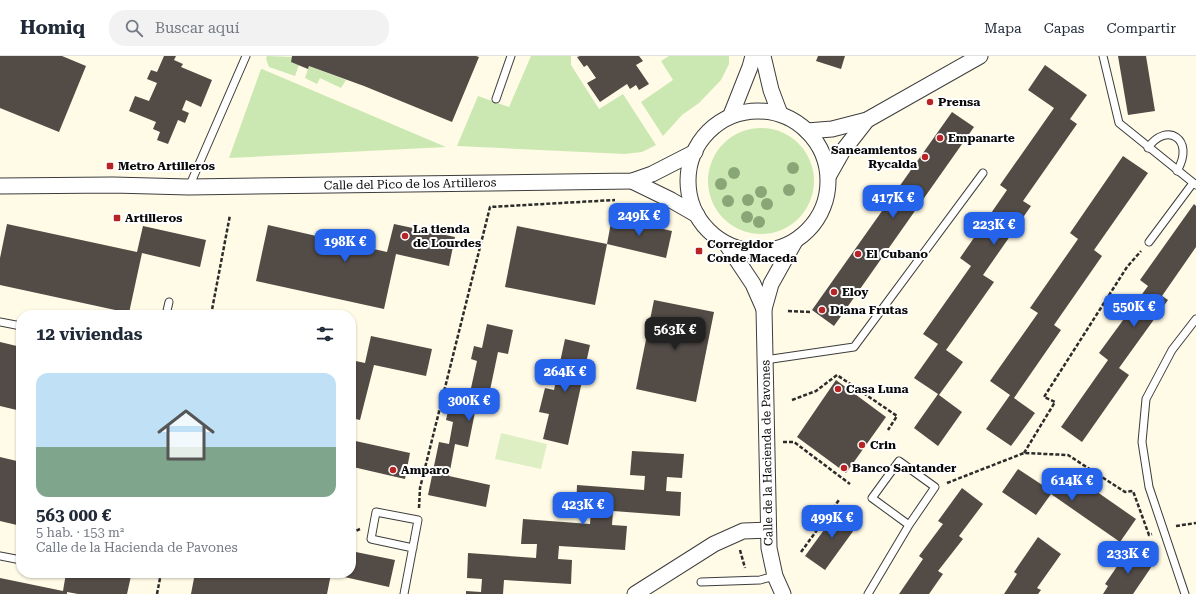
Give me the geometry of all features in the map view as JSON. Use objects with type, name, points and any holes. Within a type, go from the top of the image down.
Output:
[{"type":"street","points":[[731,115],[753,56]]},
{"type":"street","points":[[763,56],[771,90],[780,114]]},
{"type":"street","points":[[807,131],[832,129],[867,120],[980,56]]},
{"type":"street","points":[[830,175],[823,154],[807,131],[780,114],[764,109],[747,110],[731,115],[702,139],[695,152],[690,168],[688,183],[691,200],[697,215],[714,236],[727,245],[744,250],[762,251],[776,249],[795,241],[808,232],[822,211],[828,191],[830,175],[842,152],[867,120]]},
{"type":"street","name":"Calle del Pico de los Artilleros","points":[[0,186],[113,185],[189,187],[632,181],[652,174],[695,152]]},
{"type":"street","name":"Calle del Pico de los Artilleros","points":[[632,181],[697,215]]},
{"type":"street","name":"Calle de la Hacienda de Pavones","points":[[783,594],[775,576],[769,548],[764,309],[771,284],[795,241]]},
{"type":"street","name":"Calle de la Hacienda de Pavones","points":[[727,245],[753,284],[764,309]]},
{"type":"street","points":[[635,594],[714,544],[743,531],[768,530]]},
{"type":"lane","points":[[189,187],[246,56]]},
{"type":"lane","points":[[496,99],[511,56]]},
{"type":"lane","points":[[1104,56],[1119,123],[1194,184],[1149,242]]},
{"type":"lane","points":[[1148,148],[1153,141],[1160,136],[1171,135],[1179,137],[1184,143],[1186,153],[1185,159],[1177,171]]},
{"type":"lane","points":[[765,360],[854,347],[983,173]]},
{"type":"lane","points":[[167,310],[169,302]]},
{"type":"lane","points":[[1185,594],[1149,487],[1142,442],[1146,399],[1172,350],[1196,319]]},
{"type":"lane","points":[[0,322],[16,325]]},
{"type":"lane","points":[[868,594],[909,525],[935,487],[899,461],[872,498],[909,525]]},
{"type":"lane","points":[[404,594],[413,548],[418,520],[376,512],[371,538],[413,548]]},
{"type":"lane","points":[[0,556],[16,559]]},
{"type":"lane","points":[[701,582],[760,580],[775,576]]},
{"type":"path","points":[[418,520],[420,488],[490,207],[619,200]]},
{"type":"path","points":[[212,310],[230,215]]},
{"type":"path","points":[[1024,453],[1055,402],[1044,397],[1127,267],[1149,242]]},
{"type":"path","points":[[788,311],[811,312]]},
{"type":"path","points":[[792,400],[816,391],[837,375],[897,416],[888,430]]},
{"type":"path","points":[[767,442],[794,442],[850,484]]},
{"type":"path","points":[[935,487],[1024,453],[1068,455],[1125,492],[1133,491],[1149,535],[1179,525],[1196,522]]},
{"type":"path","points":[[801,552],[839,500]]},
{"type":"path","points":[[157,594],[160,578]]},
{"type":"green space","points":[[267,56],[292,57],[291,62],[299,65],[295,76],[269,67],[266,59]]},
{"type":"green space","points":[[531,56],[571,56],[571,65],[599,109],[623,94],[656,145],[642,152],[625,154],[457,146],[478,96],[509,107]]},
{"type":"green space","points":[[669,56],[729,56],[729,64],[721,80],[699,103],[682,115],[663,136],[641,102],[673,80],[661,61]]},
{"type":"green space","points":[[309,66],[346,80],[341,88],[320,78],[317,84],[305,78]]},
{"type":"green space","points":[[262,69],[446,147],[229,158]]},
{"type":"green space","points":[[761,128],[781,132],[799,143],[810,161],[814,181],[810,201],[799,219],[781,230],[761,234],[741,230],[723,219],[712,201],[708,181],[712,161],[723,143],[741,132]]},
{"type":"green space","points":[[501,433],[547,444],[541,469],[495,459]]},
{"type":"building","points":[[0,56],[62,56],[86,66],[59,132],[0,108]]},
{"type":"building","points":[[164,56],[176,56],[174,60],[183,64],[181,67],[212,80],[201,107],[186,100],[182,110],[189,113],[185,123],[178,120],[168,144],[157,140],[160,132],[153,129],[156,122],[129,111],[135,96],[149,101],[157,83],[147,79],[151,70],[157,72]]},
{"type":"building","points":[[292,56],[479,57],[452,122],[364,86],[309,66],[308,69],[303,67],[291,62]]},
{"type":"building","points":[[639,56],[643,61],[636,65],[649,84],[639,90],[636,85],[630,89],[627,84],[600,102],[587,83],[596,78],[587,65],[584,67],[577,57]]},
{"type":"building","points":[[818,56],[845,56],[841,69],[816,61]]},
{"type":"building","points":[[1118,56],[1146,56],[1155,111],[1128,115]]},
{"type":"building","points":[[1045,65],[1087,95],[1070,119],[1077,124],[1023,201],[1031,206],[983,275],[994,282],[946,350],[963,362],[939,395],[962,412],[938,446],[914,428],[938,394],[914,378],[938,344],[923,334],[971,266],[960,258],[1007,190],[1000,185],[1054,108],[1028,90]]},
{"type":"building","points":[[952,112],[974,127],[834,326],[812,310]]},
{"type":"building","points":[[1123,156],[1148,173],[1094,250],[1102,256],[1054,325],[1061,330],[1014,398],[1035,413],[1011,446],[986,429],[1010,395],[990,381],[1038,313],[1030,308],[1078,239],[1070,233]]},
{"type":"building","points":[[1194,204],[1196,206],[1196,247],[1162,296],[1168,300],[1119,368],[1129,375],[1082,442],[1061,427],[1108,360],[1099,353],[1148,286],[1140,280]]},
{"type":"building","points":[[612,217],[672,231],[666,258],[607,244]]},
{"type":"building","points":[[7,224],[137,252],[143,226],[206,240],[200,267],[142,253],[130,310],[115,310],[0,285],[0,258]]},
{"type":"building","points":[[394,224],[455,237],[449,266],[396,254],[384,309],[256,281],[268,225],[387,252]]},
{"type":"building","points":[[517,226],[607,244],[595,305],[505,287]]},
{"type":"building","points":[[654,300],[714,312],[696,402],[636,389]]},
{"type":"building","points":[[487,324],[513,330],[508,354],[498,352],[485,414],[475,412],[468,447],[455,444],[449,476],[490,485],[486,507],[428,495],[439,442],[449,444],[453,422],[446,420],[452,393],[469,397],[477,361],[471,359],[474,346],[482,348]]},
{"type":"building","points":[[371,336],[432,349],[426,376],[374,365],[360,420],[356,419],[356,361],[365,363]]},
{"type":"building","points":[[565,339],[590,345],[568,445],[543,439],[549,414],[539,412],[545,388],[554,390]]},
{"type":"building","points":[[0,342],[16,346],[16,410],[0,406]]},
{"type":"building","points":[[836,380],[886,417],[846,473],[797,437]]},
{"type":"building","points":[[356,441],[410,453],[405,479],[356,468]]},
{"type":"building","points":[[632,451],[684,454],[682,478],[667,477],[666,491],[681,492],[680,516],[613,511],[612,525],[627,526],[625,550],[559,546],[558,559],[572,560],[571,584],[504,580],[503,594],[466,594],[466,591],[481,592],[482,579],[467,578],[468,553],[536,558],[537,544],[521,544],[523,519],[590,524],[591,509],[576,509],[577,485],[644,490],[645,476],[630,475]]},
{"type":"building","points":[[0,457],[16,461],[16,525],[0,521]]},
{"type":"building","points":[[1018,469],[1053,492],[1067,471],[1136,519],[1120,542],[1051,494],[1036,515],[1002,492]]},
{"type":"building","points":[[962,488],[983,504],[959,536],[963,539],[938,571],[943,574],[929,594],[899,594],[923,559],[919,556],[943,524],[938,521]]},
{"type":"building","points":[[840,508],[859,523],[825,570],[805,556]]},
{"type":"building","points":[[1038,537],[1061,554],[1037,588],[1041,590],[1038,594],[1004,594],[1017,574],[1014,572]]},
{"type":"building","points":[[1129,549],[1152,566],[1133,594],[1103,594],[1108,586],[1105,584]]},
{"type":"building","points":[[356,552],[395,560],[389,587],[349,578],[356,578]]},
{"type":"building","points":[[0,578],[63,591],[65,578],[131,578],[127,594],[78,594],[67,592],[67,594],[0,594]]},
{"type":"building","points":[[194,578],[330,578],[327,594],[191,594]]},
{"type":"place","name":"Prensa","points":[[930,102]]},
{"type":"place","name":"Empanarte","points":[[940,138]]},
{"type":"place","name":"Saneamientos Rycalda","points":[[925,157]]},
{"type":"place","name":"Metro Artilleros","points":[[110,166]]},
{"type":"place","name":"Artilleros","points":[[117,218]]},
{"type":"place","name":"La tienda de Lourdes","points":[[405,236]]},
{"type":"place","name":"Corregidor Conde Maceda","points":[[699,251]]},
{"type":"place","name":"El Cubano","points":[[858,254]]},
{"type":"place","name":"Eloy","points":[[834,292]]},
{"type":"place","name":"Diana Frutas","points":[[822,310]]},
{"type":"place","name":"Casa Luna","points":[[838,389]]},
{"type":"place","name":"Crin","points":[[862,445]]},
{"type":"place","name":"Banco Santander","points":[[844,468]]},
{"type":"place","name":"Amparo","points":[[393,470]]}]
